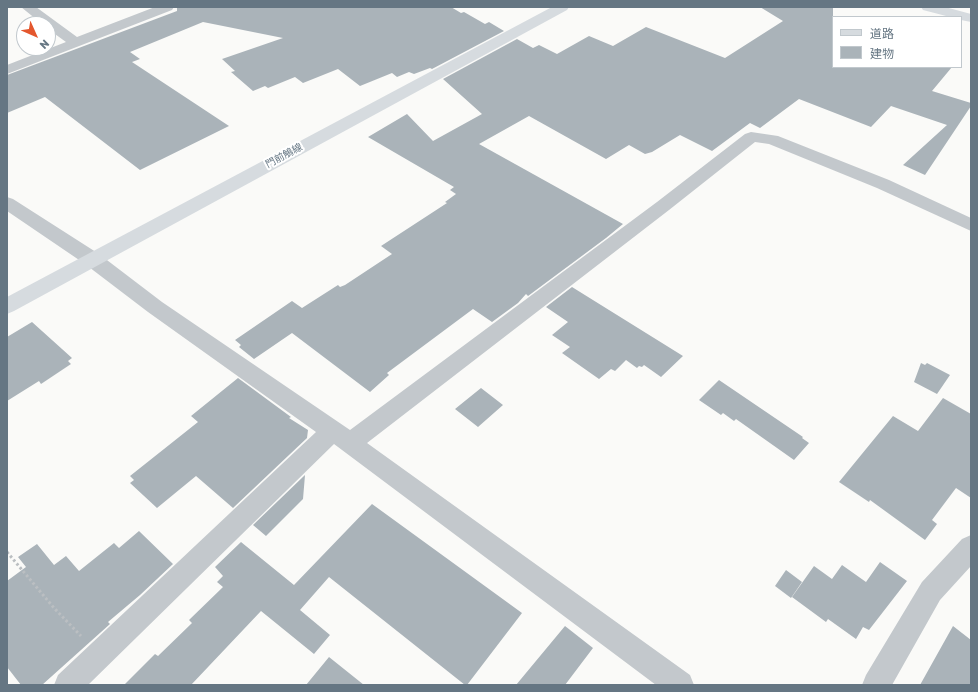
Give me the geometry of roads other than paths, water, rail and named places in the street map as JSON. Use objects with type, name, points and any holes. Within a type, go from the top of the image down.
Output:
[{"type":"main road","name":"門前鵤線","points":[[7,306],[562,7]]},
{"type":"main road","points":[[928,7],[971,18]]},
{"type":"street","points":[[28,7],[76,43]]},
{"type":"street","points":[[7,70],[167,7]]},
{"type":"street","points":[[68,685],[341,437],[663,206],[751,137],[772,138],[883,184],[971,225]]},
{"type":"street","points":[[7,203],[92,259],[155,307],[341,437],[680,685]]},
{"type":"street","points":[[876,685],[931,591],[971,547]]}]
